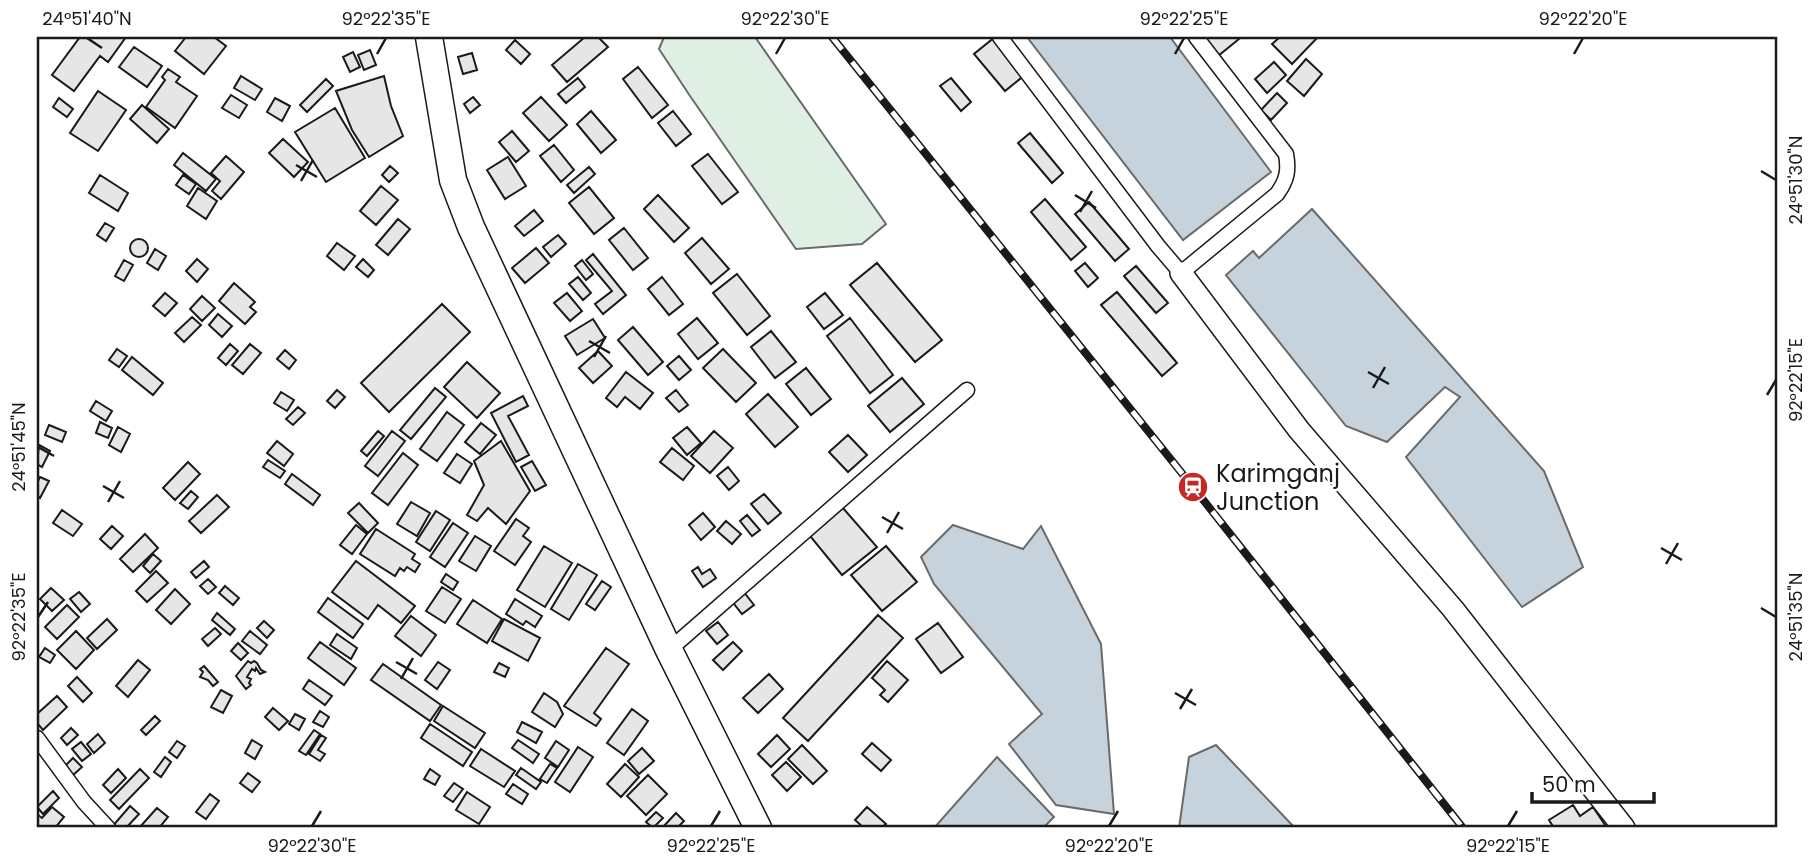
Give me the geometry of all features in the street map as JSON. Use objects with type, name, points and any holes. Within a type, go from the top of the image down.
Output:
[{"type":"highway","points":[[429,37],[453,180],[471,227],[669,650],[758,828]]},
{"type":"street","points":[[1000,37],[1300,430],[1453,609],[1624,828]]},
{"type":"street","points":[[1181,273],[1277,194],[1286,182],[1289,168],[1286,154],[1196,37]]},
{"type":"street","points":[[669,650],[967,390]]},
{"type":"street","points":[[37,738],[84,802],[108,828]]},
{"type":"green space","points":[[664,37],[755,37],[886,224],[862,244],[796,249],[659,49]]},
{"type":"shaded area","points":[[1027,37],[1170,37],[1271,172],[1183,240]]},
{"type":"shaded area","points":[[1312,209],[1544,471],[1583,567],[1522,607],[1406,457],[1460,397],[1445,387],[1387,442],[1346,426],[1226,275],[1253,251],[1259,258]]},
{"type":"shaded area","points":[[953,525],[1023,549],[1041,526],[1101,644],[1114,814],[1056,805],[1009,744],[1042,714],[934,584],[921,557]]},
{"type":"shaded area","points":[[1216,745],[1295,828],[1179,828],[1189,757]]},
{"type":"shaded area","points":[[997,757],[1054,817],[1043,828],[934,828]]},
{"type":"building","points":[[80,37],[126,37],[108,62],[100,56],[74,91],[52,75]]},
{"type":"building","points":[[186,37],[214,37],[226,46],[204,74],[175,51]]},
{"type":"building","points":[[585,37],[598,37],[608,47],[567,82],[552,65]]},
{"type":"building","points":[[995,37],[1026,74],[1005,91],[974,54]]},
{"type":"building","points":[[1203,37],[1237,37],[1239,39],[1218,56]]},
{"type":"building","points":[[1280,37],[1318,37],[1292,64],[1272,44]]},
{"type":"building","points":[[515,40],[530,54],[521,64],[506,50]]},
{"type":"building","points":[[134,47],[162,66],[147,87],[119,67]]},
{"type":"building","points":[[370,50],[376,65],[364,70],[358,55]]},
{"type":"building","points":[[353,52],[360,67],[350,72],[343,57]]},
{"type":"building","points":[[472,53],[477,70],[463,74],[458,57]]},
{"type":"building","points":[[1306,59],[1322,74],[1304,96],[1287,81]]},
{"type":"building","points":[[1274,62],[1286,75],[1267,93],[1255,79]]},
{"type":"building","points":[[638,67],[668,105],[652,118],[623,79]]},
{"type":"building","points":[[168,69],[180,77],[176,82],[197,96],[175,128],[146,107],[165,80],[162,77]]},
{"type":"building","points":[[241,76],[262,89],[255,100],[234,88]]},
{"type":"building","points":[[384,76],[391,106],[403,136],[369,157],[352,130],[336,91]]},
{"type":"building","points":[[578,78],[585,87],[566,103],[558,94]]},
{"type":"building","points":[[951,78],[971,102],[961,111],[940,86]]},
{"type":"building","points":[[326,79],[333,86],[307,112],[300,105]]},
{"type":"building","points":[[98,91],[126,110],[98,151],[70,133]]},
{"type":"building","points":[[1277,93],[1287,103],[1271,120],[1261,110]]},
{"type":"building","points":[[231,95],[247,105],[239,118],[222,108]]},
{"type":"building","points":[[473,97],[480,105],[470,113],[464,104]]},
{"type":"building","points":[[541,97],[567,125],[549,141],[523,113]]},
{"type":"building","points":[[59,98],[73,109],[67,117],[53,107]]},
{"type":"building","points":[[275,98],[290,106],[282,121],[267,112]]},
{"type":"building","points":[[142,105],[169,129],[157,143],[130,119]]},
{"type":"building","points":[[335,108],[365,158],[326,182],[295,132]]},
{"type":"building","points":[[591,111],[616,140],[601,153],[577,124]]},
{"type":"building","points":[[673,111],[691,134],[676,146],[658,123]]},
{"type":"building","points":[[512,131],[529,151],[516,162],[499,142]]},
{"type":"building","points":[[1030,133],[1063,173],[1052,183],[1018,143]]},
{"type":"building","points":[[283,139],[308,162],[294,177],[269,153]]},
{"type":"building","points":[[554,145],[574,170],[561,182],[540,156]]},
{"type":"building","points":[[183,153],[216,179],[206,191],[174,165]]},
{"type":"building","points":[[708,154],[738,192],[722,204],[692,166]]},
{"type":"building","points":[[226,156],[244,172],[221,199],[212,191],[220,181],[211,173]]},
{"type":"building","points":[[508,157],[526,186],[505,199],[487,170]]},
{"type":"building","points":[[390,166],[398,173],[389,182],[382,175]]},
{"type":"building","points":[[589,167],[595,174],[574,193],[567,185]]},
{"type":"building","points":[[100,175],[128,193],[118,211],[89,193]]},
{"type":"building","points":[[183,175],[196,184],[189,194],[176,185]]},
{"type":"building","points":[[381,186],[398,200],[376,225],[360,211]]},
{"type":"building","points":[[589,187],[614,218],[594,234],[569,203]]},
{"type":"building","points":[[198,188],[217,201],[206,219],[187,206]]},
{"type":"building","points":[[658,195],[689,228],[674,242],[644,209]]},
{"type":"building","points":[[1045,199],[1086,247],[1071,260],[1031,212]]},
{"type":"building","points":[[1089,202],[1129,249],[1115,261],[1075,214]]},
{"type":"building","points":[[534,210],[543,221],[524,236],[515,226]]},
{"type":"building","points":[[398,219],[410,229],[388,255],[376,245]]},
{"type":"building","points":[[105,223],[114,228],[106,241],[97,235]]},
{"type":"building","points":[[624,228],[648,258],[633,270],[609,240]]},
{"type":"building","points":[[558,235],[566,244],[551,257],[543,247]]},
{"type":"building","points":[[702,238],[729,269],[711,284],[685,253]]},
{"type":"building","points":[[139,239],[145,242],[148,248],[145,254],[139,257],[133,254],[130,248],[133,242]]},
{"type":"building","points":[[337,243],[355,256],[344,270],[327,256]]},
{"type":"building","points":[[536,248],[549,263],[525,283],[512,268]]},
{"type":"building","points":[[155,249],[166,256],[158,270],[147,263]]},
{"type":"building","points":[[593,254],[626,295],[603,314],[595,304],[612,291],[586,260]]},
{"type":"building","points":[[197,259],[208,269],[197,282],[186,271]]},
{"type":"building","points":[[363,259],[374,270],[368,277],[356,267]]},
{"type":"building","points":[[124,260],[133,265],[124,281],[115,276]]},
{"type":"building","points":[[582,260],[593,274],[586,280],[575,266]]},
{"type":"building","points":[[877,263],[942,340],[915,362],[850,285]]},
{"type":"building","points":[[1085,263],[1098,278],[1088,287],[1075,271]]},
{"type":"building","points":[[1136,266],[1168,303],[1156,313],[1124,276]]},
{"type":"building","points":[[737,274],[770,316],[747,335],[713,293]]},
{"type":"building","points":[[578,277],[591,293],[583,300],[569,284]]},
{"type":"building","points":[[662,277],[683,304],[669,315],[648,289]]},
{"type":"building","points":[[234,283],[255,302],[250,307],[256,312],[245,324],[219,301]]},
{"type":"building","points":[[1117,292],[1177,363],[1162,376],[1101,305]]},
{"type":"building","points":[[165,293],[177,303],[165,316],[153,306]]},
{"type":"building","points":[[567,293],[582,311],[570,321],[554,303]]},
{"type":"building","points":[[825,293],[843,315],[824,329],[807,307]]},
{"type":"building","points":[[202,296],[215,308],[202,321],[190,309]]},
{"type":"building","points":[[442,304],[470,332],[389,412],[361,383]]},
{"type":"building","points":[[218,314],[232,326],[222,337],[209,325]]},
{"type":"building","points":[[192,317],[201,325],[184,342],[175,333]]},
{"type":"building","points":[[697,318],[718,343],[698,359],[678,334]]},
{"type":"building","points":[[850,318],[893,375],[870,393],[827,336]]},
{"type":"building","points":[[593,319],[605,338],[577,355],[565,336]]},
{"type":"building","points":[[633,327],[663,362],[648,375],[618,340]]},
{"type":"building","points":[[771,331],[796,362],[775,378],[751,347]]},
{"type":"building","points":[[230,344],[238,351],[226,365],[218,358]]},
{"type":"building","points":[[250,344],[261,353],[243,374],[232,365]]},
{"type":"building","points":[[117,349],[127,356],[119,367],[109,360]]},
{"type":"building","points":[[723,349],[756,383],[736,402],[703,368]]},
{"type":"building","points":[[285,350],[296,360],[289,369],[277,359]]},
{"type":"building","points":[[598,351],[612,366],[593,383],[579,368]]},
{"type":"building","points":[[679,356],[691,370],[679,380],[667,366]]},
{"type":"building","points":[[132,357],[163,383],[153,395],[122,370]]},
{"type":"building","points":[[467,362],[500,393],[477,418],[444,387]]},
{"type":"building","points":[[806,368],[831,399],[811,415],[786,384]]},
{"type":"building","points":[[626,372],[653,393],[640,409],[625,397],[617,407],[606,398]]},
{"type":"building","points":[[902,378],[924,404],[890,432],[868,406]]},
{"type":"building","points":[[435,388],[446,397],[411,439],[400,430]]},
{"type":"building","points":[[337,390],[345,397],[335,408],[327,401]]},
{"type":"building","points":[[676,390],[688,405],[679,412],[666,398]]},
{"type":"building","points":[[281,392],[294,400],[287,411],[274,403]]},
{"type":"building","points":[[768,394],[798,427],[775,447],[746,414]]},
{"type":"building","points":[[523,396],[528,406],[508,416],[529,455],[516,462],[491,413]]},
{"type":"building","points":[[96,401],[112,411],[106,421],[90,411]]},
{"type":"building","points":[[298,407],[305,413],[293,425],[286,419]]},
{"type":"building","points":[[447,412],[464,425],[437,461],[420,449]]},
{"type":"building","points":[[100,422],[112,428],[108,438],[96,433]]},
{"type":"building","points":[[481,423],[496,435],[480,454],[465,442]]},
{"type":"building","points":[[49,425],[66,432],[62,442],[45,435]]},
{"type":"building","points":[[118,427],[130,434],[121,452],[109,445]]},
{"type":"building","points":[[687,427],[701,443],[687,455],[673,438]]},
{"type":"building","points":[[378,431],[384,436],[367,456],[361,451]]},
{"type":"building","points":[[392,431],[405,441],[378,476],[365,466]]},
{"type":"building","points":[[714,431],[733,448],[710,473],[691,456]]},
{"type":"building","points":[[848,435],[867,455],[848,472],[829,452]]},
{"type":"building","points":[[277,441],[293,454],[284,466],[267,453]]},
{"type":"building","points":[[501,441],[530,491],[506,524],[488,508],[477,521],[467,515],[484,485],[474,461]]},
{"type":"building","points":[[39,445],[50,451],[42,467],[37,464]]},
{"type":"building","points":[[672,448],[694,466],[683,480],[660,462]]},
{"type":"building","points":[[403,453],[418,465],[388,505],[372,493]]},
{"type":"building","points":[[457,454],[472,464],[460,483],[444,473]]},
{"type":"building","points":[[268,460],[285,471],[280,478],[263,467]]},
{"type":"building","points":[[532,461],[546,485],[535,491],[521,467]]},
{"type":"building","points":[[188,462],[200,474],[175,500],[163,488]]},
{"type":"building","points":[[728,467],[739,481],[729,490],[717,476]]},
{"type":"building","points":[[292,474],[320,495],[313,505],[285,484]]},
{"type":"building","points":[[40,477],[49,481],[40,498],[37,496],[37,483]]},
{"type":"building","points":[[191,491],[198,497],[188,509],[180,503]]},
{"type":"building","points":[[764,494],[781,513],[768,524],[751,504]]},
{"type":"building","points":[[217,495],[229,507],[201,533],[189,521]]},
{"type":"building","points":[[411,502],[430,513],[417,536],[397,524]]},
{"type":"building","points":[[359,503],[378,523],[368,533],[348,513]]},
{"type":"building","points":[[843,508],[877,547],[842,575],[810,536]]},
{"type":"building","points":[[62,510],[82,524],[73,536],[53,523]]},
{"type":"building","points":[[436,511],[450,520],[430,551],[416,542]]},
{"type":"building","points":[[703,513],[715,527],[701,540],[689,525]]},
{"type":"building","points":[[747,515],[760,530],[752,536],[740,521]]},
{"type":"building","points":[[516,519],[529,528],[523,536],[531,542],[515,565],[494,551]]},
{"type":"building","points":[[726,521],[741,534],[732,544],[717,531]]},
{"type":"building","points":[[453,523],[468,533],[445,567],[430,557]]},
{"type":"building","points":[[356,525],[367,534],[352,554],[340,545]]},
{"type":"building","points":[[112,526],[123,536],[111,549],[100,539]]},
{"type":"building","points":[[376,529],[415,554],[412,559],[420,564],[415,572],[407,567],[404,571],[400,568],[395,576],[360,554]]},
{"type":"building","points":[[145,534],[158,548],[133,572],[120,559]]},
{"type":"building","points":[[475,536],[491,546],[476,571],[459,561]]},
{"type":"building","points":[[544,546],[572,563],[545,607],[517,590]]},
{"type":"building","points":[[886,546],[917,582],[882,611],[851,575]]},
{"type":"building","points":[[153,554],[161,561],[150,573],[143,566]]},
{"type":"building","points":[[204,561],[209,567],[196,578],[191,572]]},
{"type":"building","points":[[356,561],[415,606],[401,623],[378,605],[368,619],[332,592]]},
{"type":"building","points":[[578,564],[597,575],[569,620],[551,609]]},
{"type":"building","points":[[698,567],[702,574],[710,569],[716,578],[703,587],[692,571]]},
{"type":"building","points":[[156,571],[168,583],[147,602],[136,591]]},
{"type":"building","points":[[446,574],[458,582],[453,590],[441,582]]},
{"type":"building","points":[[208,579],[216,587],[208,594],[200,586]]},
{"type":"building","points":[[602,581],[611,587],[595,610],[586,604]]},
{"type":"building","points":[[225,586],[239,598],[233,605],[219,593]]},
{"type":"building","points":[[442,587],[461,599],[445,623],[426,611]]},
{"type":"building","points":[[51,588],[64,600],[52,611],[40,599]]},
{"type":"building","points":[[175,589],[190,604],[171,624],[156,610]]},
{"type":"building","points":[[743,591],[754,605],[742,614],[731,600]]},
{"type":"building","points":[[79,592],[90,604],[81,612],[70,599]]},
{"type":"building","points":[[328,598],[363,624],[353,638],[318,612]]},
{"type":"building","points":[[515,599],[542,616],[535,627],[526,621],[523,625],[506,614]]},
{"type":"building","points":[[473,600],[502,619],[487,643],[457,624]]},
{"type":"building","points":[[67,605],[79,617],[57,639],[45,627]]},
{"type":"building","points":[[217,613],[235,629],[230,635],[212,620]]},
{"type":"building","points":[[878,615],[903,638],[808,741],[783,718]]},
{"type":"building","points":[[411,616],[436,635],[421,656],[395,636]]},
{"type":"building","points":[[107,619],[117,630],[97,649],[87,638]]},
{"type":"building","points":[[504,619],[540,638],[528,661],[492,641]]},
{"type":"building","points":[[264,621],[274,630],[267,638],[257,628]]},
{"type":"building","points":[[718,622],[728,635],[717,644],[706,631]]},
{"type":"building","points":[[938,623],[963,657],[941,673],[916,639]]},
{"type":"building","points":[[215,628],[221,634],[208,646],[202,639]]},
{"type":"building","points":[[76,631],[94,650],[76,669],[57,650]]},
{"type":"building","points":[[250,631],[267,645],[260,654],[242,641]]},
{"type":"building","points":[[337,634],[357,648],[351,659],[330,645]]},
{"type":"building","points":[[320,642],[356,668],[344,685],[308,658]]},
{"type":"building","points":[[733,642],[742,651],[723,670],[713,660]]},
{"type":"building","points":[[238,643],[248,653],[241,660],[231,651]]},
{"type":"building","points":[[45,648],[55,655],[50,663],[39,657]]},
{"type":"building","points":[[606,648],[629,664],[594,713],[601,719],[596,726],[564,706]]},
{"type":"building","points":[[138,660],[150,670],[128,697],[116,686]]},
{"type":"building","points":[[248,661],[254,661],[265,672],[260,674],[256,668],[255,671],[252,669],[247,677],[251,679],[251,685],[246,689],[236,676]]},
{"type":"building","points":[[887,661],[908,680],[888,702],[880,695],[885,690],[872,678]]},
{"type":"building","points":[[438,662],[450,670],[437,689],[425,680]]},
{"type":"building","points":[[499,663],[509,668],[505,677],[494,672]]},
{"type":"building","points":[[383,664],[441,705],[430,721],[371,680]]},
{"type":"building","points":[[204,666],[218,682],[213,686],[200,677],[203,672],[200,669]]},
{"type":"building","points":[[769,674],[783,689],[758,713],[743,698]]},
{"type":"building","points":[[77,677],[92,693],[83,702],[68,686]]},
{"type":"building","points":[[309,680],[332,696],[325,705],[303,689]]},
{"type":"building","points":[[221,690],[232,696],[223,713],[211,707]]},
{"type":"building","points":[[544,693],[557,702],[563,714],[555,727],[532,712]]},
{"type":"building","points":[[57,696],[67,707],[43,730],[37,723],[37,714]]},
{"type":"building","points":[[443,706],[485,733],[475,748],[434,721]]},
{"type":"building","points":[[273,708],[288,721],[279,730],[265,717]]},
{"type":"building","points":[[632,709],[648,721],[624,755],[607,743]]},
{"type":"building","points":[[320,711],[329,717],[323,727],[313,722]]},
{"type":"building","points":[[295,714],[305,719],[299,730],[289,724]]},
{"type":"building","points":[[155,716],[160,721],[146,735],[141,730]]},
{"type":"building","points":[[522,722],[542,732],[536,743],[517,732]]},
{"type":"building","points":[[430,724],[472,752],[463,766],[421,738]]},
{"type":"building","points":[[71,728],[78,735],[67,745],[61,738]]},
{"type":"building","points":[[314,730],[320,734],[306,755],[299,751]]},
{"type":"building","points":[[98,734],[105,743],[94,753],[87,744]]},
{"type":"building","points":[[321,735],[326,738],[318,750],[325,754],[320,761],[309,754]]},
{"type":"building","points":[[777,735],[790,749],[771,767],[758,754]]},
{"type":"building","points":[[252,740],[262,746],[255,759],[245,753]]},
{"type":"building","points":[[518,740],[539,754],[533,763],[512,748]]},
{"type":"building","points":[[177,741],[185,746],[177,758],[169,752]]},
{"type":"building","points":[[556,741],[569,750],[558,767],[545,758]]},
{"type":"building","points":[[81,742],[91,754],[82,761],[72,749]]},
{"type":"building","points":[[872,743],[891,760],[881,771],[862,754]]},
{"type":"building","points":[[802,745],[827,771],[813,784],[788,759]]},
{"type":"building","points":[[578,747],[593,757],[570,792],[555,782]]},
{"type":"building","points":[[642,748],[654,761],[639,774],[628,761]]},
{"type":"building","points":[[481,749],[515,771],[504,787],[470,766]]},
{"type":"building","points":[[165,757],[171,762],[161,777],[154,772]]},
{"type":"building","points":[[73,758],[82,767],[72,776],[64,767]]},
{"type":"building","points":[[786,762],[801,777],[787,791],[772,775]]},
{"type":"building","points":[[550,764],[557,768],[547,783],[540,779]]},
{"type":"building","points":[[625,764],[639,777],[621,797],[607,784]]},
{"type":"building","points":[[521,768],[541,782],[536,789],[516,775]]},
{"type":"building","points":[[118,769],[126,778],[111,793],[103,785]]},
{"type":"building","points":[[140,769],[149,778],[119,809],[110,800]]},
{"type":"building","points":[[430,769],[440,776],[435,785],[424,779]]},
{"type":"building","points":[[248,773],[260,782],[252,792],[240,783]]},
{"type":"building","points":[[648,775],[667,794],[646,815],[627,796]]},
{"type":"building","points":[[454,783],[463,789],[453,802],[444,796]]},
{"type":"building","points":[[513,784],[528,794],[522,804],[506,794]]},
{"type":"building","points":[[53,791],[59,798],[43,814],[37,807]]},
{"type":"building","points":[[467,792],[490,807],[479,824],[456,810]]},
{"type":"building","points":[[210,794],[219,801],[206,819],[196,812]]},
{"type":"building","points":[[1573,805],[1580,816],[1593,807],[1605,825],[1600,828],[1554,828],[1549,820]]},
{"type":"building","points":[[130,806],[139,814],[126,828],[111,828]]},
{"type":"building","points":[[52,807],[64,817],[55,828],[37,828],[37,814],[42,818]]},
{"type":"building","points":[[867,807],[886,824],[881,828],[864,828],[855,820]]},
{"type":"building","points":[[157,808],[168,817],[159,828],[139,828]]},
{"type":"building","points":[[656,812],[663,818],[653,828],[646,822]]},
{"type":"building","points":[[676,813],[684,821],[677,828],[662,828]]},
{"type":"railway","points":[[832,37],[1463,828]]},
{"type":"place","name":"Karimganj Junction","points":[[1193,487]]}]
